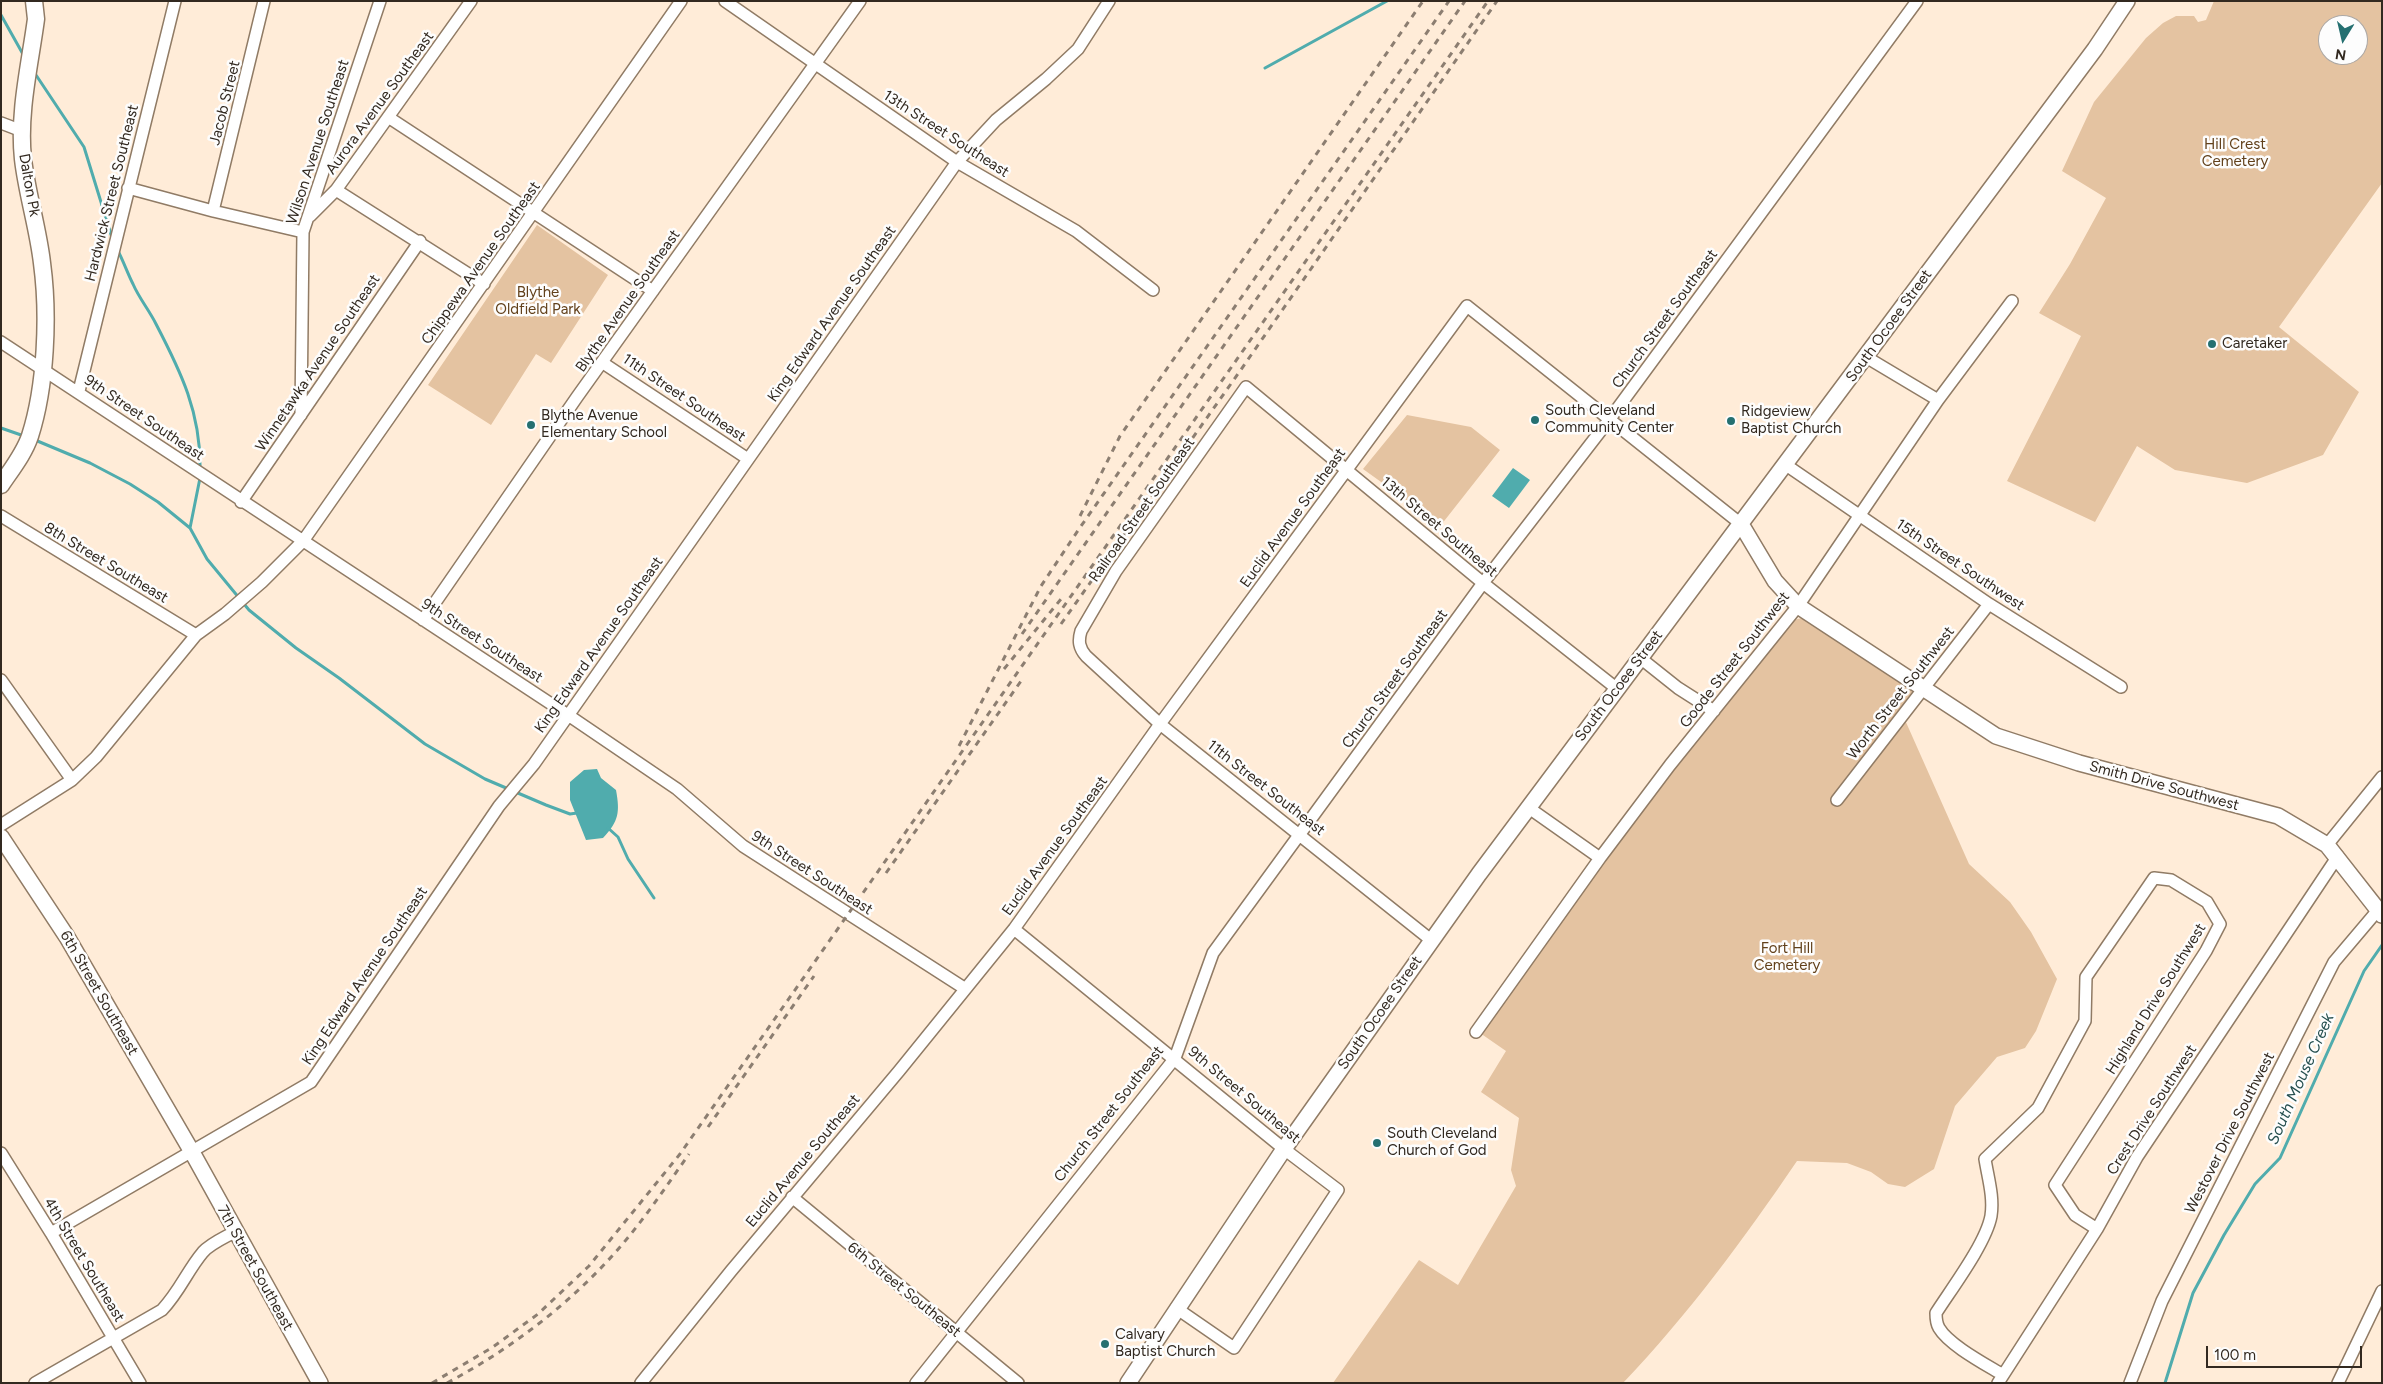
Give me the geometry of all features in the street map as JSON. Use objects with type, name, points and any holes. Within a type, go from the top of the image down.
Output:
[{"type":"main road","name":"Dalton Pk","points":[[1,485],[29,438],[36,410],[42,370],[45,302],[43,264],[23,159],[22,131],[36,19],[34,1]]},
{"type":"street","name":"Hardwick Street Southeast","points":[[78,392],[175,1]]},
{"type":"street","name":"Jacob Street","points":[[213,211],[264,1]]},
{"type":"street","name":"Wilson Avenue Southeast","points":[[301,415],[303,232],[380,1]]},
{"type":"street","name":"Aurora Avenue Southeast","points":[[308,218],[336,190],[471,1]]},
{"type":"street","name":"Chippewa Avenue Southeast","points":[[1,825],[72,780],[102,750],[196,635],[255,589],[303,541],[682,1]]},
{"type":"street","name":"13th Street Southeast","points":[[724,1],[957,162],[1076,231],[1153,290]]},
{"type":"street","name":"Blythe Avenue Southeast","points":[[423,620],[653,290],[860,1]]},
{"type":"street","name":"King Edward Avenue Southeast","points":[[51,1233],[311,1082],[499,806],[534,764],[957,162],[996,120],[1046,79],[1078,49],[1109,1]]},
{"type":"street","name":"Church Street Southeast","points":[[916,1383],[1175,1058],[1213,953],[1483,583],[1609,420],[1917,1]]},
{"type":"street","name":"South Ocoee Street","points":[[1128,1383],[1176,1308],[1284,1149],[1431,940],[1616,688],[1786,465],[2094,49],[2127,1]]},
{"type":"street","points":[[388,117],[653,290]]},
{"type":"street","points":[[1,123],[22,131]]},
{"type":"street","points":[[128,188],[213,211],[303,232]]},
{"type":"street","points":[[336,190],[420,241],[484,284]]},
{"type":"street","name":"Winnetawka Avenue Southeast","points":[[242,502],[420,241]]},
{"type":"street","name":"Goode Street Southwest","points":[[1476,1032],[1600,858],[1670,764],[1798,606],[1858,515],[1938,400],[2012,301]]},
{"type":"street","name":"Euclid Avenue Southeast","points":[[641,1383],[1014,929],[1160,724],[1467,306],[1609,420]]},
{"type":"street","name":"9th Street Southeast","points":[[1,342],[568,715],[678,789],[743,846],[964,988]]},
{"type":"street","points":[[1866,357],[1938,400]]},
{"type":"street","name":"11th Street Southeast","points":[[603,363],[748,459]]},
{"type":"street","name":"13th Street Southeast","points":[[1246,387],[1483,583],[1616,688]]},
{"type":"street","name":"Railroad Street Southeast","points":[[1086,656],[1081,648],[1079,638],[1098,601],[1246,387]]},
{"type":"street","points":[[1609,420],[1741,524]]},
{"type":"street","name":"15th Street Southwest","points":[[1786,465],[1989,604],[2121,687]]},
{"type":"street","name":"8th Street Southeast","points":[[1,516],[196,635]]},
{"type":"street","name":"Smith Drive Southwest","points":[[1741,524],[1775,582],[1798,606],[1996,736],[2079,763],[2278,816],[2327,845],[2338,856],[2380,912]]},
{"type":"street","name":"Worth Street Southwest","points":[[1837,800],[1989,604]]},
{"type":"street","name":"11th Street Southeast","points":[[1086,656],[1160,724],[1431,940]]},
{"type":"street","points":[[1640,658],[1678,688],[1714,711]]},
{"type":"street","points":[[1,680],[72,780]]},
{"type":"street","points":[[2327,845],[2382,777]]},
{"type":"street","points":[[1529,808],[1600,858]]},
{"type":"street","name":"6th Street Southeast","points":[[1,837],[66,937],[192,1152]]},
{"type":"street","name":"Crest Drive Southwest","points":[[2000,1379],[2097,1228],[2137,1157],[2338,856]]},
{"type":"street","name":"Highland Drive Southwest","points":[[2000,1379],[1951,1340],[1940,1330],[1936,1322],[1936,1313],[1980,1242],[1991,1217],[1992,1198],[1985,1159],[2038,1108],[2085,1021],[2086,977],[2154,878],[2171,880],[2207,902],[2220,924],[2206,951],[2055,1185],[2075,1215],[2097,1228]]},
{"type":"street","name":"Westover Drive Southwest","points":[[2130,1383],[2162,1301],[2334,962],[2380,912]]},
{"type":"street","name":"9th Street Southeast","points":[[1014,929],[1175,1058],[1284,1149],[1338,1190],[1234,1348],[1176,1308]]},
{"type":"street","name":"7th Street Southeast","points":[[192,1152],[320,1383]]},
{"type":"street","name":"4th Street Southeast","points":[[1,1153],[140,1383]]},
{"type":"street","name":"6th Street Southeast","points":[[792,1197],[1018,1383]]},
{"type":"street","points":[[35,1383],[113,1336],[162,1310],[176,1295],[205,1250],[236,1231]]},
{"type":"street","points":[[2338,1383],[2382,1291]]},
{"type":"green space","name":"Hill Crest Cemetery","points":[[2214,1],[2382,1],[2382,183],[2279,327],[2359,392],[2323,455],[2247,483],[2175,470],[2137,446],[2095,522],[2007,481],[2081,336],[2039,313],[2070,264],[2106,198],[2062,171],[2094,102],[2146,38],[2163,23],[2176,16],[2194,16],[2198,22],[2206,20]]},
{"type":"green space","name":"Blythe Oldfield Park","points":[[537,225],[608,275],[551,363],[536,354],[491,425],[428,385]]},
{"type":"green space","points":[[1407,415],[1471,427],[1500,450],[1441,525],[1363,469]]},
{"type":"green space","name":"Fort Hill Cemetery","points":[[1805,617],[1922,696],[1905,720],[1969,864],[2010,902],[2031,932],[2057,979],[2036,1031],[2025,1048],[1997,1057],[1955,1106],[1934,1169],[1905,1187],[1888,1184],[1871,1172],[1847,1163],[1797,1161],[1715,1276],[1670,1331],[1623,1383],[1333,1383],[1419,1260],[1458,1285],[1516,1186],[1511,1170],[1519,1118],[1481,1092],[1506,1051],[1480,1033],[1673,767],[1794,620]]},
{"type":"water","points":[[1513,468],[1530,480],[1509,508],[1492,496]]},
{"type":"water","points":[[597,769],[601,778],[616,790],[618,810],[615,821],[603,838],[586,840],[570,800],[570,782],[584,770]]},
{"type":"waterway","points":[[1265,68],[1387,1]]},
{"type":"waterway","points":[[1,15],[24,56]]},
{"type":"waterway","points":[[34,72],[84,147],[113,241]]},
{"type":"waterway","points":[[117,249],[135,289],[165,342],[188,393],[197,429],[200,469]]},
{"type":"waterway","points":[[1,428],[24,436]]},
{"type":"waterway","points":[[35,440],[90,463],[130,484],[158,502],[190,528],[207,559],[249,610],[296,648],[339,678],[425,744],[485,779],[570,814],[577,813]]},
{"type":"waterway","points":[[190,528],[200,478]]},
{"type":"waterway","points":[[608,828],[618,837],[628,859],[654,898]]},
{"type":"waterway","name":"South Mouse Creek","points":[[2165,1383],[2193,1293],[2224,1235],[2255,1184],[2280,1158],[2364,971],[2382,945]]},
{"type":"railway","points":[[1080,516],[1120,436],[1423,1]]},
{"type":"railway","points":[[959,746],[1041,586],[1449,1]]},
{"type":"railway","points":[[1022,634],[1465,1]]},
{"type":"railway","points":[[432,1383],[493,1347],[538,1314],[589,1266],[680,1154],[1488,1]]},
{"type":"railway","points":[[1061,624],[1240,371],[1497,1]]},
{"type":"railway","points":[[1004,669],[1061,599]]},
{"type":"railway","points":[[886,873],[1021,681]]},
{"type":"railway","points":[[708,1127],[814,976]]},
{"type":"railway","points":[[447,1383],[474,1368],[526,1333],[574,1294],[597,1272],[638,1225],[689,1154]]},
{"type":"place","name":"Caretaker","points":[[2212,344]]},
{"type":"place","name":"South Cleveland Community Center","points":[[1535,420]]},
{"type":"place","name":"Ridgeview Baptist Church","points":[[1731,421]]},
{"type":"place","name":"Blythe Avenue Elementary School","points":[[531,425]]},
{"type":"place","name":"South Cleveland Church of God","points":[[1377,1143]]},
{"type":"place","name":"Calvary Baptist Church","points":[[1105,1344]]}]
